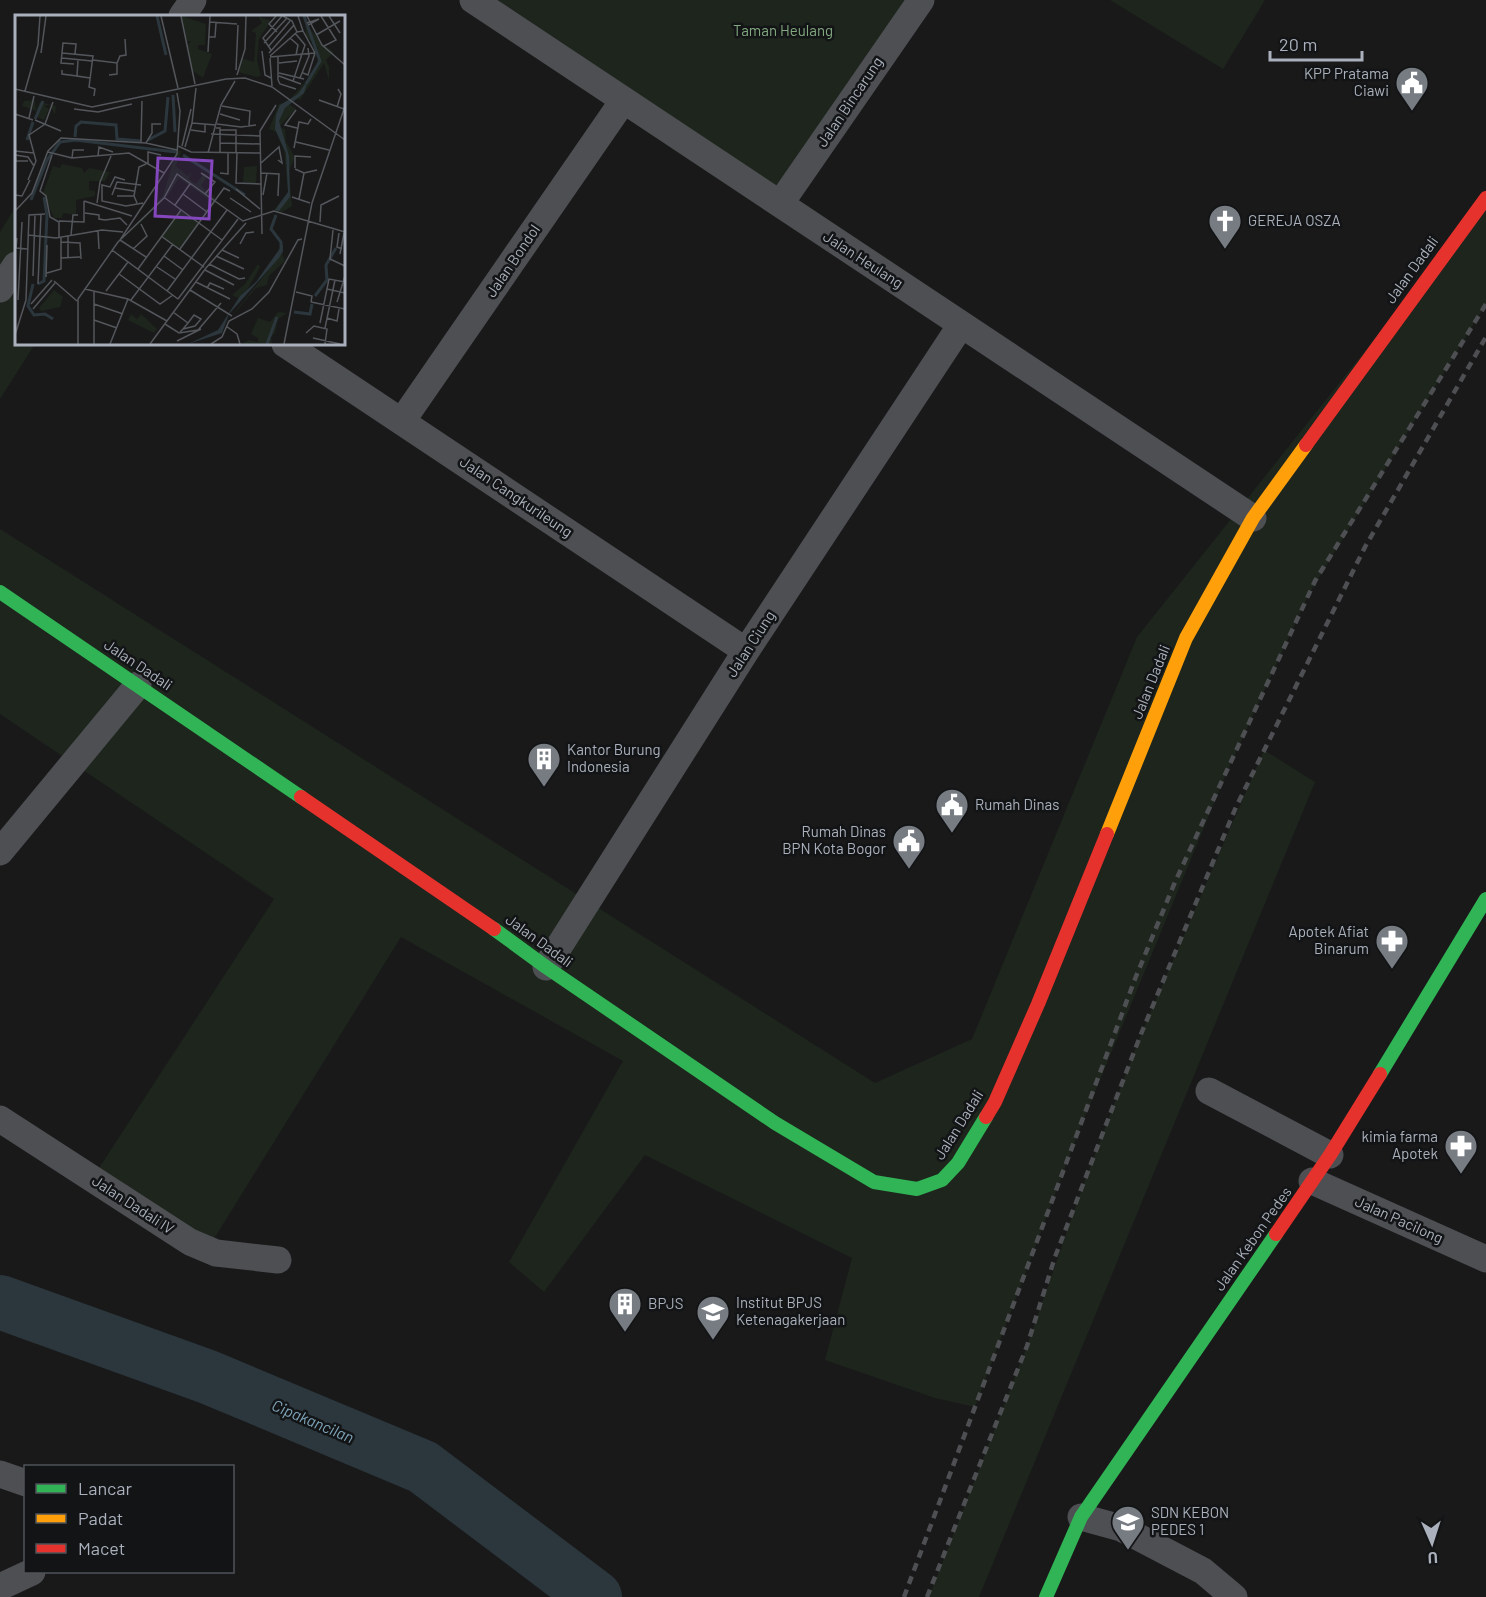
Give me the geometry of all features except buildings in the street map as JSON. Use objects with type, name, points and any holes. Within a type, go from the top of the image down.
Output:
[{"type":"main road","name":"Jalan Dadali","points":[[0,592],[776,1123],[874,1182],[917,1189],[942,1180],[958,1163],[994,1102],[1038,1004],[1186,638],[1253,518],[1486,198]]},
{"type":"main road","name":"Jalan Kebon Pedes","points":[[1046,1597],[1081,1517],[1330,1155],[1486,899]]},
{"type":"street","points":[[183,15],[193,0]]},
{"type":"street","name":"Jalan Heulang","points":[[473,0],[1253,518]]},
{"type":"street","name":"Jalan Bincarung","points":[[780,204],[921,0]]},
{"type":"street","name":"Jalan Bondol","points":[[402,421],[623,101]]},
{"type":"street","points":[[0,289],[15,266]]},
{"type":"street","name":"Jalan Ciung","points":[[546,967],[746,651],[961,325]]},
{"type":"street","name":"Jalan Cangkurileung","points":[[287,345],[746,651]]},
{"type":"street","points":[[0,852],[138,685]]},
{"type":"street","points":[[1209,1091],[1330,1155]]},
{"type":"street","name":"Jalan Dadali IV","points":[[0,1119],[190,1242],[216,1253],[278,1260]]},
{"type":"street","name":"Jalan Pacilong","points":[[1312,1182],[1486,1259]]},
{"type":"street","points":[[0,1474],[24,1482]]},
{"type":"street","points":[[1081,1517],[1121,1528],[1203,1571],[1234,1597]]},
{"type":"street","points":[[0,1587],[30,1573]]},
{"type":"green space","name":"Taman Heulang","points":[[470,0],[921,0],[780,204]]},
{"type":"green space","points":[[1110,0],[1265,0],[1223,69]]},
{"type":"green space","points":[[1486,199],[1486,304],[1309,594],[1226,774],[1079,1131],[975,1407],[935,1398],[825,1360],[852,1258],[645,1155],[544,1292],[509,1262],[623,1061],[401,937],[212,1242],[99,1168],[274,899],[0,714],[0,529],[875,1083],[972,1039],[1137,637]]},
{"type":"green space","points":[[15,208],[15,345],[34,345],[0,399],[0,232]]},
{"type":"green space","points":[[1264,750],[1315,782],[979,1597],[929,1597],[1027,1346],[1085,1180],[1141,1034]]},
{"type":"waterway","name":"Cipakancilan","points":[[0,1302],[208,1377],[423,1467],[595,1597]]},
{"type":"railway","points":[[904,1597],[1135,979],[1175,882],[1315,581],[1486,304]]},
{"type":"railway","points":[[927,1597],[1027,1346],[1055,1257],[1141,1034],[1236,807],[1365,547],[1486,337]]},
{"type":"traffic: fast","points":[[0,592],[301,797]]},
{"type":"traffic: fast","points":[[1380,1074],[1486,899]]},
{"type":"traffic: fast","points":[[494,929],[775,1123],[874,1182],[917,1189],[942,1180],[958,1163],[986,1117]]},
{"type":"traffic: fast","points":[[1046,1597],[1081,1517],[1276,1234]]},
{"type":"traffic: slow","points":[[1107,834],[1186,638],[1253,518],[1306,445]]},
{"type":"traffic: jam","points":[[1306,445],[1486,198]]},
{"type":"traffic: jam","points":[[301,797],[494,929]]},
{"type":"traffic: jam","points":[[986,1117],[995,1102],[1038,1004],[1107,834]]},
{"type":"traffic: jam","points":[[1276,1234],[1330,1155],[1380,1074]]},
{"type":"place","name":"KPP Pratama Ciawi","points":[[1412,112]]},
{"type":"place","name":"GEREJA OSZA","points":[[1225,250]]},
{"type":"place","name":"Kantor Burung Indonesia","points":[[544,788]]},
{"type":"place","name":"Rumah Dinas","points":[[952,834]]},
{"type":"place","name":"Rumah Dinas BPN Kota Bogor","points":[[909,870]]},
{"type":"place","name":"Apotek Afiat Binarum","points":[[1392,970]]},
{"type":"place","name":"kimia farma Apotek","points":[[1461,1175]]},
{"type":"place","name":"BPJS","points":[[625,1333]]},
{"type":"place","name":"Institut BPJS Ketenagakerjaan","points":[[713,1341]]},
{"type":"place","name":"SDN KEBON PEDES 1","points":[[1128,1551]]}]
